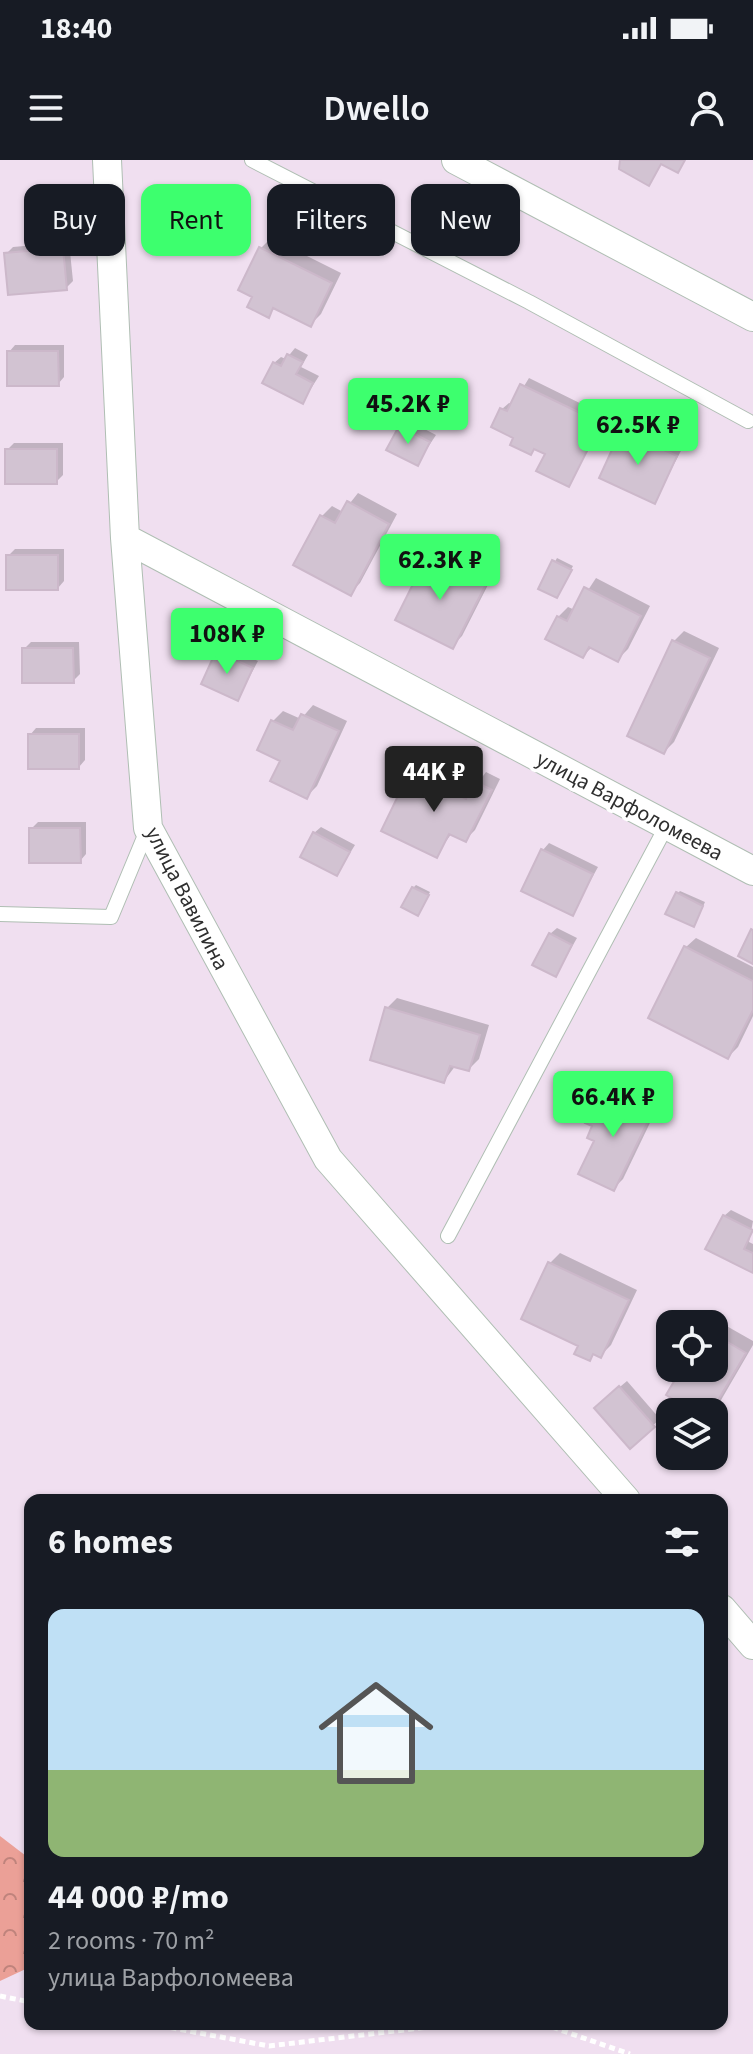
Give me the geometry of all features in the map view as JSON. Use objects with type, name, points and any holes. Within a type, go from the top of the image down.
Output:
[{"type":"street","name":"улица Вавилина","points":[[107,160],[125,538],[148,828],[328,1159],[621,1494]]},
{"type":"street","points":[[456,160],[753,317]]},
{"type":"street","name":"улица Варфоломеева","points":[[125,538],[753,871]]},
{"type":"street","points":[[728,1616],[753,1645]]},
{"type":"lane","points":[[252,160],[529,302],[748,421]]},
{"type":"lane","points":[[448,1236],[667,825]]},
{"type":"lane","points":[[0,914],[111,917],[148,828]]},
{"type":"path","points":[[0,1996],[24,2001]]},
{"type":"path","points":[[183,2030],[269,2046],[404,2030]]},
{"type":"path","points":[[560,2030],[630,2054]]},
{"type":"green space","points":[[0,1836],[24,1854],[24,1970],[0,1981]]},
{"type":"building","points":[[620,160],[685,160],[678,173],[661,164],[649,186],[619,169]]},
{"type":"building","points":[[259,247],[267,251],[267,256],[277,256],[332,283],[311,327],[273,308],[269,318],[247,307],[252,297],[238,290]]},
{"type":"building","points":[[24,251],[24,256],[64,256],[67,290],[8,295],[4,253]]},
{"type":"building","points":[[7,351],[58,351],[59,386],[7,386]]},
{"type":"building","points":[[287,354],[303,362],[296,374],[313,383],[303,404],[262,383],[273,362],[281,366]]},
{"type":"building","points":[[520,384],[601,423],[569,487],[536,471],[545,454],[534,449],[531,455],[510,445],[513,438],[491,427],[500,408],[507,411]]},
{"type":"building","points":[[399,426],[430,442],[418,466],[386,450]]},
{"type":"building","points":[[621,430],[677,456],[655,504],[599,478]]},
{"type":"building","points":[[5,449],[57,449],[57,484],[5,484]]},
{"type":"building","points":[[347,501],[389,524],[351,596],[293,565],[320,515],[335,523]]},
{"type":"building","points":[[428,554],[486,584],[453,649],[395,620]]},
{"type":"building","points":[[6,555],[58,555],[58,590],[6,590]]},
{"type":"building","points":[[552,560],[572,570],[557,598],[538,589]]},
{"type":"building","points":[[584,587],[641,616],[618,662],[589,647],[583,658],[545,639],[557,616],[567,621]]},
{"type":"building","points":[[672,640],[710,658],[664,754],[627,736]]},
{"type":"building","points":[[22,648],[73,648],[74,683],[22,683]]},
{"type":"building","points":[[216,651],[253,668],[238,701],[201,684]]},
{"type":"building","points":[[301,714],[339,731],[307,799],[270,781],[280,761],[257,750],[271,720],[293,730]]},
{"type":"building","points":[[28,734],[79,734],[79,769],[28,769]]},
{"type":"building","points":[[410,771],[466,799],[474,781],[492,790],[466,842],[449,834],[437,858],[381,831]]},
{"type":"building","points":[[29,828],[80,828],[81,863],[29,863]]},
{"type":"building","points":[[313,832],[350,852],[337,876],[300,857]]},
{"type":"building","points":[[541,849],[593,874],[573,916],[521,891]]},
{"type":"building","points":[[412,887],[429,895],[418,916],[401,907]]},
{"type":"building","points":[[676,892],[703,906],[694,927],[665,914]]},
{"type":"building","points":[[753,930],[753,964],[738,956]]},
{"type":"building","points":[[549,933],[572,945],[556,977],[532,965]]},
{"type":"building","points":[[684,946],[753,981],[753,1010],[728,1059],[648,1018]]},
{"type":"building","points":[[385,1007],[480,1035],[469,1071],[450,1066],[444,1083],[370,1060]]},
{"type":"building","points":[[609,1092],[652,1113],[614,1191],[578,1174],[594,1141],[587,1138],[592,1126],[585,1123],[595,1104],[601,1107]]},
{"type":"building","points":[[723,1215],[753,1230],[744,1249],[753,1253],[753,1273],[705,1249]]},
{"type":"building","points":[[548,1262],[629,1300],[601,1358],[593,1354],[590,1361],[574,1354],[578,1346],[521,1319]]},
{"type":"building","points":[[728,1342],[746,1353],[719,1398],[671,1398],[666,1395],[674,1382],[728,1382]]},
{"type":"building","points":[[619,1386],[655,1427],[630,1449],[594,1408]]}]
